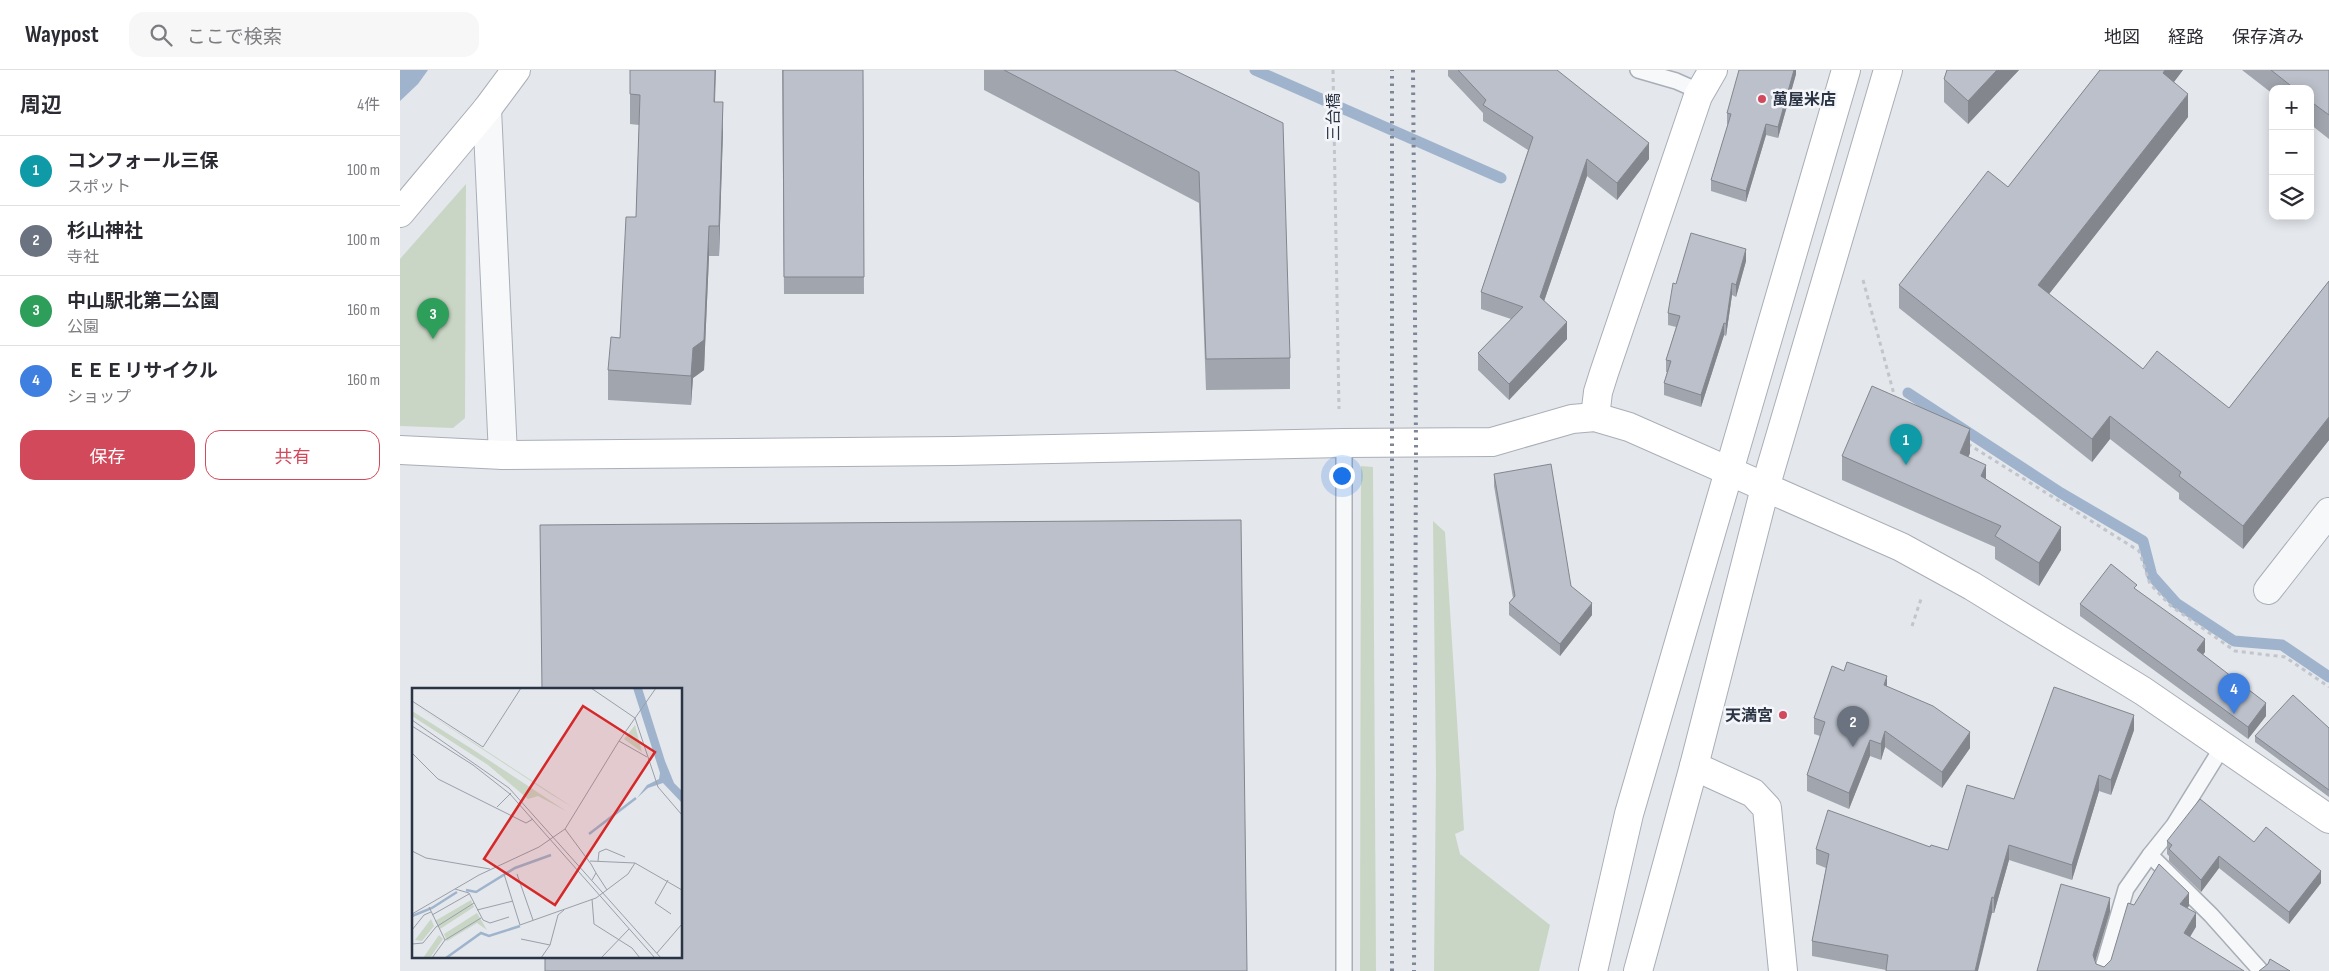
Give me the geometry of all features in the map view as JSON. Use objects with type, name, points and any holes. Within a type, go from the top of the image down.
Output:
[{"type":"street","points":[[400,213],[487,109],[516,70]]},
{"type":"street","points":[[1593,971],[1629,814],[1846,70]]},
{"type":"street","points":[[1638,971],[1694,766],[1765,488],[1888,70]]},
{"type":"street","points":[[1595,417],[1598,392],[1604,372],[1707,81]]},
{"type":"street","points":[[487,109],[503,455]]},
{"type":"street","points":[[400,450],[503,455],[954,451],[1342,431],[1492,442],[1572,419],[1595,417],[1629,427],[1900,547],[1972,586],[2143,691],[2329,820]]},
{"type":"street","points":[[2268,590],[2329,512]]},
{"type":"street","points":[[1694,766],[1753,793],[1767,808],[1783,971]]},
{"type":"lane","points":[[1638,70],[1676,81],[1707,81]]},
{"type":"lane","points":[[1342,431],[1344,971]]},
{"type":"lane","points":[[2102,971],[2126,889],[2174,824],[2222,746]]},
{"type":"lane","points":[[2150,855],[2211,915],[2261,971]]},
{"type":"path","name":"三台橋","points":[[1333,70],[1333,163],[1342,431]]},
{"type":"path","points":[[1863,280],[1895,399]]},
{"type":"path","points":[[1962,441],[2138,551],[2150,584],[2160,595],[2171,606],[2234,651],[2285,657],[2329,688]]},
{"type":"path","points":[[1912,626],[1921,599]]},
{"type":"green space","points":[[466,184],[465,418],[453,428],[400,426],[400,259]]},
{"type":"green space","points":[[1361,466],[1373,467],[1376,971],[1360,971]]},
{"type":"green space","points":[[1433,521],[1445,532],[1464,830],[1455,834],[1460,854],[1550,925],[1539,971],[1434,971],[1436,773]]},
{"type":"water","points":[[400,70],[428,70],[418,84],[400,101]]},
{"type":"building","points":[[630,70],[715,70],[714,102],[723,102],[719,226],[709,226],[704,340],[693,348],[691,376],[608,370],[611,337],[620,338],[626,217],[636,217],[640,95],[630,94]]},
{"type":"building","points":[[783,70],[863,70],[864,277],[784,277]]},
{"type":"building","points":[[1004,70],[1174,70],[1283,123],[1290,358],[1206,359],[1199,172]]},
{"type":"building","points":[[1458,70],[1557,70],[1649,143],[1617,183],[1587,159],[1540,297],[1567,322],[1509,384],[1478,353],[1523,307],[1481,292],[1533,137],[1483,105],[1486,100]]},
{"type":"building","points":[[1739,70],[1794,70],[1778,127],[1766,124],[1746,191],[1711,180],[1731,114],[1727,113]]},
{"type":"building","points":[[1947,70],[1997,70],[1968,101],[1944,79]]},
{"type":"building","points":[[2100,70],[2165,70],[2163,73],[2188,94],[2038,285],[2143,369],[2157,351],[2229,408],[2329,281],[2329,417],[2243,526],[2179,476],[2181,472],[2110,416],[2092,439],[1899,285],[1988,171],[2008,187]]},
{"type":"building","points":[[2271,70],[2329,70],[2329,115],[2314,104],[2314,85],[2290,85]]},
{"type":"building","points":[[1691,233],[1746,249],[1736,285],[1732,283],[1726,324],[1724,323],[1701,395],[1664,383],[1671,361],[1666,360],[1680,316],[1668,313],[1673,283],[1676,284]]},
{"type":"building","points":[[1872,386],[1970,429],[1960,453],[1986,465],[1981,476],[2061,527],[2039,563],[1995,536],[2001,526],[1842,456]]},
{"type":"building","points":[[1551,464],[1571,586],[1592,603],[1560,644],[1509,603],[1515,596],[1494,474]]},
{"type":"building","points":[[1241,520],[1247,971],[545,971],[545,958],[682,958],[682,688],[542,688],[540,525]]},
{"type":"building","points":[[2111,564],[2137,585],[2134,588],[2205,639],[2197,650],[2266,703],[2248,727],[2080,604]]},
{"type":"building","points":[[1847,662],[1887,676],[1884,685],[1933,706],[1970,732],[1942,772],[1885,731],[1881,744],[1870,740],[1849,793],[1807,775],[1825,722],[1814,718],[1832,666],[1844,671]]},
{"type":"building","points":[[2054,687],[2134,715],[2111,780],[2099,775],[2072,865],[2009,845],[1994,898],[1992,897],[1975,971],[1886,971],[1888,955],[1812,941],[1829,854],[1816,849],[1828,810],[1930,847],[1931,845],[1948,850],[1967,785],[2014,799]]},
{"type":"building","points":[[2293,695],[2329,728],[2329,790],[2255,736]]},
{"type":"building","points":[[2200,799],[2254,842],[2266,827],[2321,871],[2289,912],[2219,856],[2201,880],[2169,849],[2172,845],[2167,841]]},
{"type":"building","points":[[2159,864],[2189,893],[2180,904],[2196,913],[2184,933],[2244,971],[2037,971],[2061,884],[2110,898],[2093,955],[2096,964],[2104,967],[2111,960],[2128,903],[2134,905]]},
{"type":"building","points":[[2270,959],[2290,971],[2259,971],[2268,964]]},
{"type":"waterway","points":[[1255,70],[1501,178]]},
{"type":"waterway","points":[[1908,393],[2061,493],[2143,541],[2152,576],[2176,603],[2234,641],[2282,645],[2329,677]]},
{"type":"railway","points":[[1392,70],[1392,971]]},
{"type":"railway","points":[[1413,70],[1416,443],[1414,971]]},
{"type":"place","name":"萬屋米店","points":[[1762,99]]},
{"type":"place","name":"中山駅北第二公園","points":[[433,339]]},
{"type":"place","name":"コンフォール三保","points":[[1906,465]]},
{"type":"place","name":"ＥＥＥリサイクル","points":[[2234,714]]},
{"type":"place","name":"天満宮","points":[[1783,715]]},
{"type":"place","name":"杉山神社","points":[[1853,747]]}]
